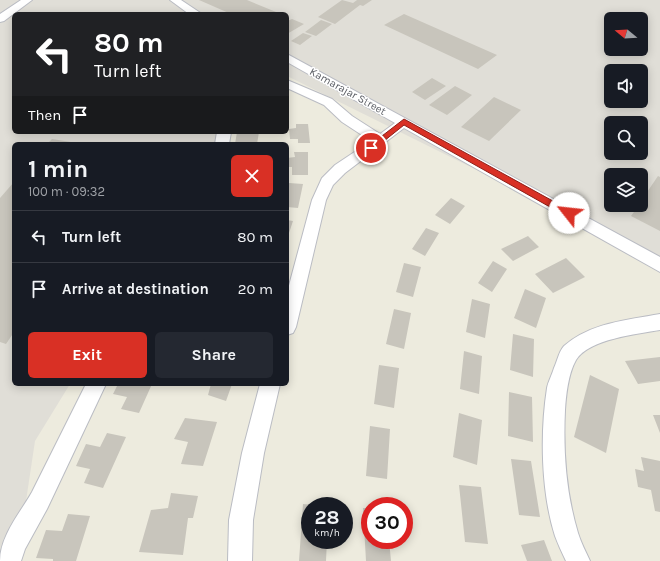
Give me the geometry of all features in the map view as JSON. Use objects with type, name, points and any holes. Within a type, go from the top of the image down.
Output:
[{"type":"street","points":[[0,19],[28,0]]},
{"type":"street","points":[[175,0],[193,12]]},
{"type":"street","name":"Kamarajar Street","points":[[289,57],[660,265]]},
{"type":"street","points":[[289,85],[328,102],[347,119],[380,141]]},
{"type":"street","points":[[289,319],[320,200],[327,182],[340,169],[404,122]]},
{"type":"street","points":[[578,561],[567,535],[558,498],[554,461],[554,426],[557,388],[569,354],[588,339],[612,331],[660,322]]},
{"type":"street","points":[[9,561],[15,544],[39,501],[95,386]]},
{"type":"street","points":[[240,561],[241,520],[253,453],[270,386]]},
{"type":"shaded area","points":[[0,0],[660,0],[660,261],[289,77],[289,12],[12,12],[12,134],[226,134],[220,142],[12,142],[12,386],[69,386],[35,441],[17,561],[0,561]]},
{"type":"building","points":[[199,0],[247,0],[276,12],[226,12]]},
{"type":"building","points":[[342,0],[353,3],[357,0],[372,0],[363,6],[360,5],[335,24],[318,17]]},
{"type":"building","points":[[404,14],[497,55],[478,69],[384,25]]},
{"type":"building","points":[[292,19],[304,24],[289,33],[289,20]]},
{"type":"building","points":[[321,20],[332,24],[316,36],[305,32]]},
{"type":"building","points":[[303,33],[312,36],[300,45],[291,41]]},
{"type":"building","points":[[432,78],[446,86],[425,100],[412,92]]},
{"type":"building","points":[[455,86],[472,95],[447,115],[429,105]]},
{"type":"building","points":[[494,97],[521,110],[489,141],[461,127]]},
{"type":"building","points":[[296,124],[308,124],[310,143],[298,143],[298,139],[290,139],[289,129],[296,128]]},
{"type":"building","points":[[237,134],[259,134],[257,142],[235,142]]},
{"type":"building","points":[[52,139],[71,142],[49,142]]},
{"type":"building","points":[[294,152],[308,152],[308,175],[292,175],[292,167],[289,167],[289,158],[295,157]]},
{"type":"building","points":[[658,176],[660,177],[660,231],[631,216],[634,212],[648,212],[648,191]]},
{"type":"building","points":[[289,183],[303,184],[298,208],[289,207]]},
{"type":"building","points":[[12,184],[12,335],[6,344],[0,342],[0,198]]},
{"type":"building","points":[[451,198],[465,206],[450,224],[435,215]]},
{"type":"building","points":[[289,220],[293,221],[289,233]]},
{"type":"building","points":[[426,228],[439,233],[425,256],[412,249]]},
{"type":"building","points":[[528,236],[539,247],[513,261],[501,249]]},
{"type":"building","points":[[566,258],[585,277],[553,293],[535,274]]},
{"type":"building","points":[[493,261],[507,269],[492,292],[478,283]]},
{"type":"building","points":[[404,263],[421,267],[413,297],[396,292]]},
{"type":"building","points":[[525,289],[546,298],[536,328],[514,318]]},
{"type":"building","points":[[472,299],[490,304],[485,338],[466,332]]},
{"type":"building","points":[[394,309],[411,313],[404,349],[386,344]]},
{"type":"building","points":[[513,334],[534,339],[533,377],[510,370]]},
{"type":"building","points":[[464,351],[482,356],[479,394],[460,389]]},
{"type":"building","points":[[660,357],[660,381],[638,384],[625,361]]},
{"type":"building","points":[[379,365],[399,368],[394,408],[374,404]]},
{"type":"building","points":[[590,375],[619,389],[606,453],[574,437]]},
{"type":"building","points":[[117,386],[151,386],[139,413],[121,409],[127,397],[113,394]]},
{"type":"building","points":[[210,386],[231,386],[226,401],[208,395]]},
{"type":"building","points":[[509,392],[532,397],[533,442],[508,436]]},
{"type":"building","points":[[459,413],[482,420],[477,465],[453,457]]},
{"type":"building","points":[[653,415],[660,415],[660,433]]},
{"type":"building","points":[[185,418],[217,422],[203,466],[181,464],[188,442],[174,439]]},
{"type":"building","points":[[370,426],[390,429],[387,479],[366,476]]},
{"type":"building","points":[[107,433],[126,437],[103,488],[84,483],[90,469],[76,466],[86,444],[100,447]]},
{"type":"building","points":[[641,457],[660,461],[660,512],[655,511],[651,490],[638,487],[635,469],[644,471]]},
{"type":"building","points":[[511,459],[531,461],[540,517],[519,515]]},
{"type":"building","points":[[459,485],[481,487],[488,544],[465,542]]},
{"type":"building","points":[[171,493],[198,496],[193,518],[188,518],[183,555],[139,552],[151,510],[168,508]]},
{"type":"building","points":[[68,514],[90,516],[76,561],[53,561],[53,559],[36,558],[46,530],[62,531]]},
{"type":"building","points":[[301,532],[301,549],[327,549],[326,561],[299,561]]},
{"type":"building","points":[[544,540],[552,561],[527,561],[521,545]]},
{"type":"building","points":[[365,549],[390,549],[391,561],[366,561]]},
{"type":"route","points":[[371,148],[404,122],[569,213]]}]
